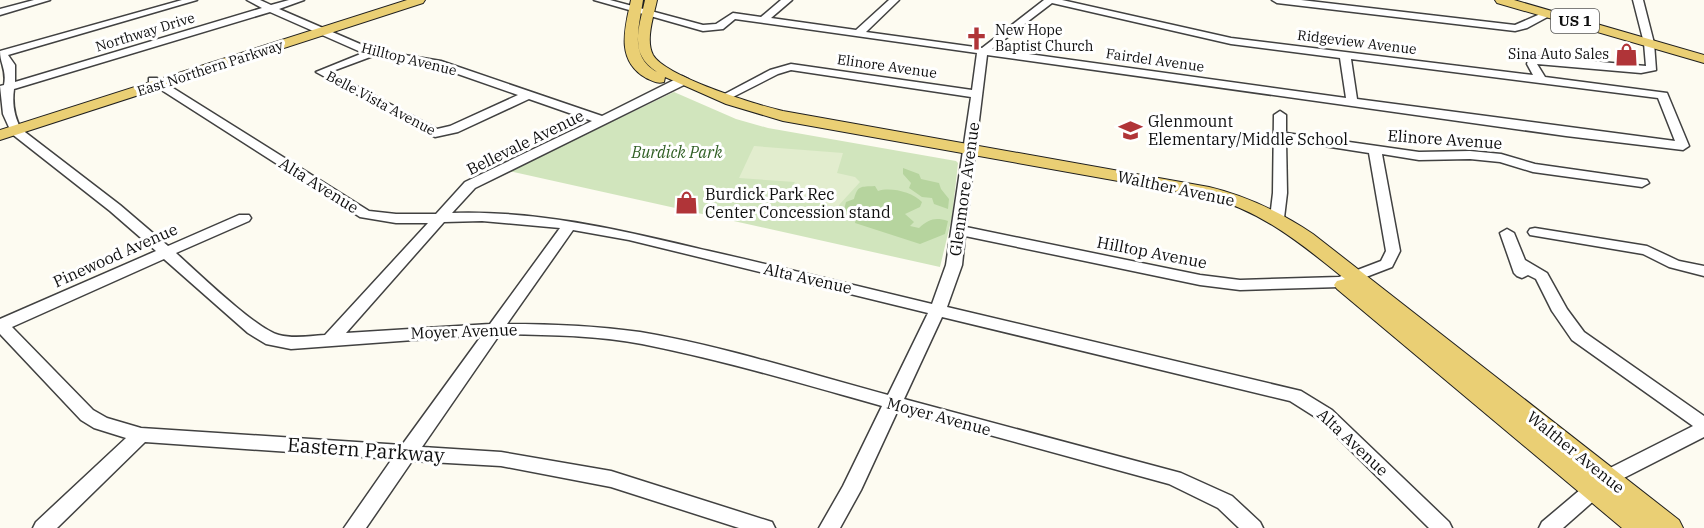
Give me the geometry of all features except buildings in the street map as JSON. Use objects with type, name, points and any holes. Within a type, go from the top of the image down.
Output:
[{"type":"main road","name":"Walther Avenue","points":[[651,0],[640,8],[649,59],[679,83],[725,109],[758,120],[1228,196],[1277,218],[1306,238],[1348,279]]},
{"type":"main road","name":"East Northern Parkway","points":[[7,130],[409,1]]},
{"type":"main road","name":"US 1","points":[[1509,1],[1704,59]]},
{"type":"main road","name":"Walther Avenue","points":[[679,83],[783,117],[1225,206],[1271,227],[1348,279],[1600,483],[1670,528]]},
{"type":"main road","name":"Walther Avenue","points":[[1600,483],[1641,528]]},
{"type":"street","points":[[0,12],[45,0]]},
{"type":"street","points":[[0,54],[192,0]]},
{"type":"street","name":"Hilltop Avenue","points":[[252,0],[372,53],[437,63],[604,121]]},
{"type":"street","name":"Northway Drive","points":[[5,88],[299,0]]},
{"type":"street","name":"Fairdel Avenue","points":[[599,0],[640,8],[712,29],[719,27],[733,16],[1678,147]]},
{"type":"street","points":[[762,21],[787,0]]},
{"type":"street","points":[[859,33],[894,0]]},
{"type":"street","points":[[984,51],[1050,0]]},
{"type":"street","name":"Ridgeview Avenue","points":[[1050,0],[1232,41],[1663,95],[1683,146],[1678,147]]},
{"type":"street","points":[[1277,0],[1334,3],[1515,28],[1548,14]]},
{"type":"street","points":[[1541,80],[1532,64],[1533,59],[1641,70],[1652,68],[1649,43],[1638,0]]},
{"type":"street","name":"Glenmore Avenue","points":[[830,528],[938,309],[954,264],[979,66],[984,51]]},
{"type":"street","name":"Belle Vista Avenue","points":[[372,53],[322,71],[322,74],[429,130],[441,134],[528,94]]},
{"type":"street","points":[[0,54],[9,61],[11,68],[5,88],[7,130]]},
{"type":"street","points":[[1345,56],[1352,102]]},
{"type":"street","name":"Elinore Avenue","points":[[725,97],[774,72],[793,67],[976,94]]},
{"type":"street","name":"Alta Avenue","points":[[156,82],[359,211],[384,217],[518,218],[569,225],[676,246],[1295,396],[1326,416],[1442,528]]},
{"type":"street","name":"Bellevale Avenue","points":[[329,340],[470,185],[679,83]]},
{"type":"street","points":[[1277,218],[1280,115]]},
{"type":"street","name":"Moyer Avenue","points":[[7,130],[115,208],[254,329],[272,340],[291,344],[426,332],[495,329],[564,330],[640,339],[701,351],[1148,470],[1198,487],[1225,502],[1253,528]]},
{"type":"street","name":"Elinore Avenue","points":[[1281,136],[1429,157],[1470,155],[1501,158],[1533,168],[1642,183]]},
{"type":"street","points":[[1348,279],[1387,264],[1393,250],[1375,149]]},
{"type":"street","name":"Pinewood Avenue","points":[[0,325],[244,218]]},
{"type":"street","points":[[354,528],[569,225]]},
{"type":"street","name":"Hilltop Avenue","points":[[959,230],[1200,280],[1258,285],[1348,279]]},
{"type":"street","points":[[1534,232],[1647,250],[1674,264],[1704,271]]},
{"type":"street","points":[[1507,233],[1521,269],[1536,271],[1547,284],[1560,311],[1578,336],[1704,427],[1600,483],[1549,528]]},
{"type":"street","name":"Eastern Parkway","points":[[0,325],[75,405],[101,423],[141,435],[501,459],[611,479],[765,528]]},
{"type":"street","points":[[45,526],[141,435]]},
{"type":"green space","name":"Burdick Park","points":[[674,92],[736,119],[768,128],[956,161],[958,163],[952,217],[940,267],[509,171]]},
{"type":"green space","points":[[754,146],[843,153],[837,173],[855,177],[860,182],[836,210],[827,208],[826,204],[789,191],[795,182],[739,178]]},
{"type":"green space","points":[[903,168],[919,174],[921,179],[939,183],[949,199],[948,209],[934,204],[932,198],[922,197],[909,188],[911,183],[903,174]]},
{"type":"green space","points":[[875,186],[878,191],[895,190],[918,198],[922,202],[920,207],[905,214],[914,222],[910,226],[919,228],[936,219],[948,221],[945,234],[920,244],[855,223],[856,218],[844,210],[846,202],[854,199],[860,188]]},
{"type":"place","name":"New Hope Baptist Church","points":[[977,38]]},
{"type":"place","name":"Sina Auto Sales","points":[[1627,54]]},
{"type":"place","name":"Glenmount Elementary/Middle School","points":[[1130,130]]},
{"type":"place","name":"Burdick Park Rec Center Concession stand","points":[[687,203]]}]
